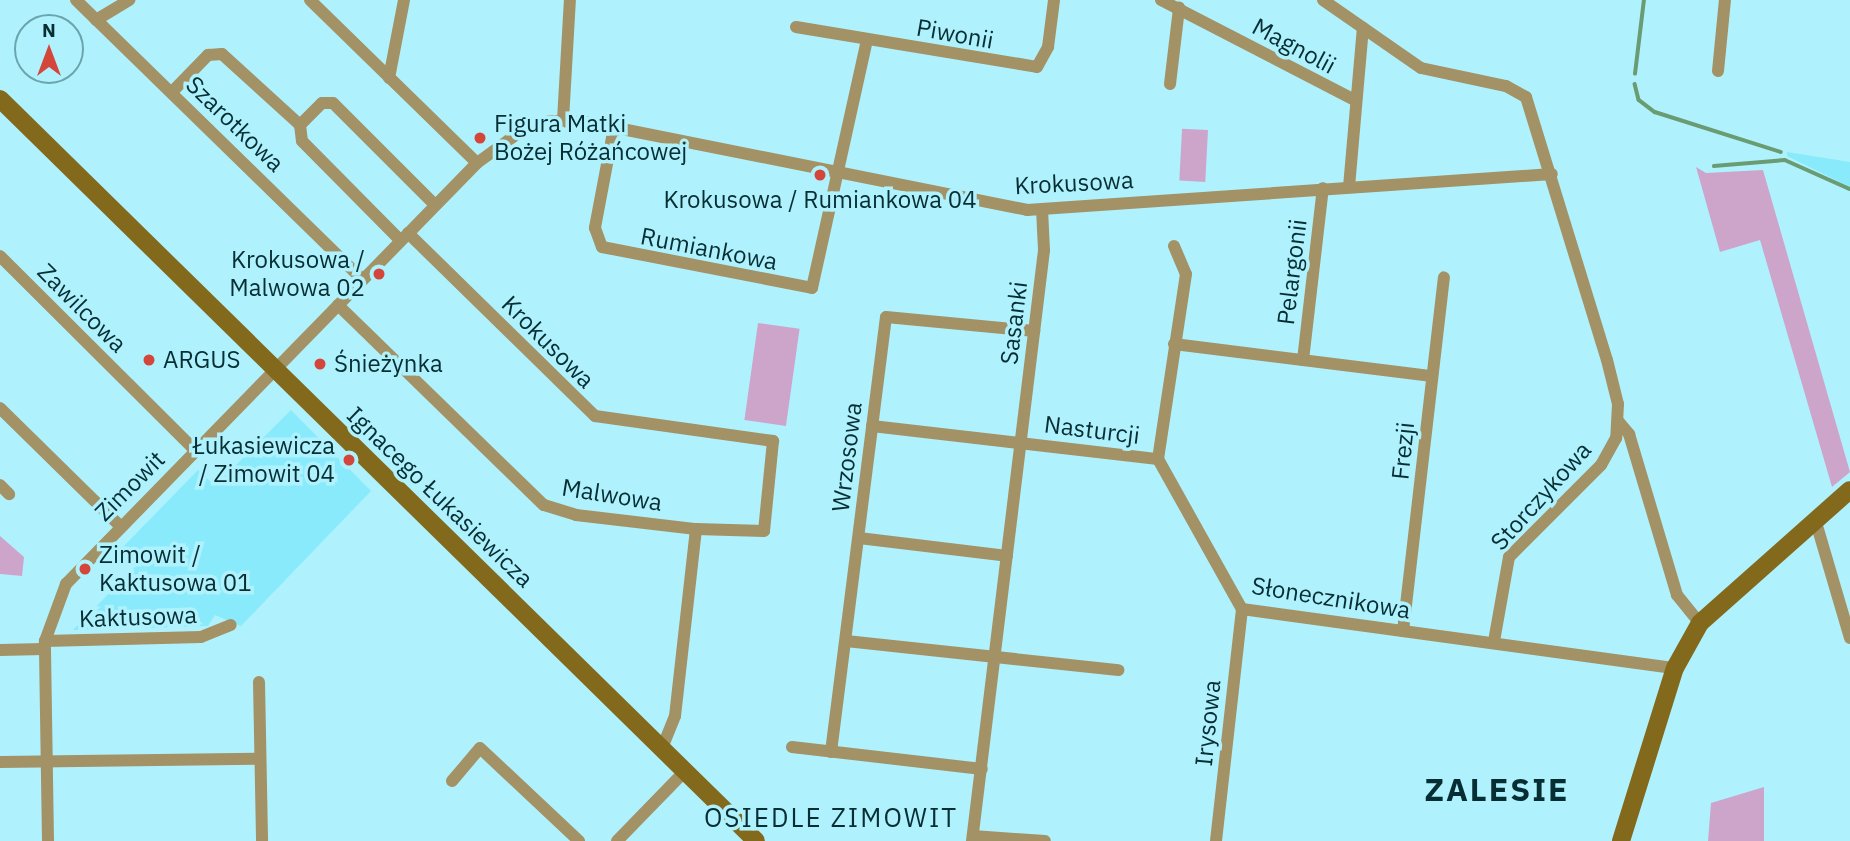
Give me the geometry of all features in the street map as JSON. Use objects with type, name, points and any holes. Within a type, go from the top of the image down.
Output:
[{"type":"street","name":"Szarotkowa","points":[[76,0],[362,279]]},
{"type":"street","points":[[96,20],[129,0]]},
{"type":"street","points":[[310,0],[477,163]]},
{"type":"street","points":[[388,78],[404,0]]},
{"type":"street","points":[[563,120],[570,0]]},
{"type":"street","name":"Piwonii","points":[[796,27],[1037,67],[1048,47],[1054,0]]},
{"type":"street","name":"Magnolii","points":[[1161,0],[1353,99]]},
{"type":"street","points":[[1323,0],[1363,28]]},
{"type":"street","points":[[1718,71],[1725,0]]},
{"type":"street","points":[[1170,84],[1179,8]]},
{"type":"street","name":"Magnolii","points":[[1349,187],[1353,99],[1363,28]]},
{"type":"street","name":"Storczykowa","points":[[1363,28],[1421,68],[1524,94],[1552,174],[1619,422],[1629,434],[1677,595],[1700,623]]},
{"type":"street","points":[[840,173],[867,40]]},
{"type":"street","name":"Krokusowa","points":[[172,92],[208,55],[219,52],[300,125],[302,141],[595,416],[773,441],[764,531],[696,529]]},
{"type":"street","name":"Ignacego Łukasiewicza","points":[[0,99],[756,841]]},
{"type":"street","points":[[300,125],[322,103],[333,103],[435,205]]},
{"type":"street","name":"Krokusowa","points":[[274,369],[477,163],[524,129],[563,120],[614,127],[999,206],[1042,209],[1552,174]]},
{"type":"street","name":"Rumiankowa","points":[[614,127],[595,234],[607,250],[812,288],[840,173]]},
{"type":"street","name":"Pelargonii","points":[[1303,359],[1322,188]]},
{"type":"street","name":"Sasanki","points":[[973,838],[1034,331],[1042,209]]},
{"type":"street","points":[[1158,459],[1186,274],[1174,246]]},
{"type":"street","name":"Zawilcowa","points":[[0,256],[195,450]]},
{"type":"street","name":"Frezji","points":[[1403,631],[1444,277]]},
{"type":"street","name":"Malwowa","points":[[338,305],[544,505],[576,515],[696,529]]},
{"type":"street","name":"Wrzosowa","points":[[831,751],[888,315],[1034,331]]},
{"type":"street","name":"Pelargonii","points":[[1174,344],[1432,376]]},
{"type":"street","name":"Zimowit","points":[[48,841],[45,645],[59,594],[120,526],[274,369]]},
{"type":"street","points":[[0,408],[120,526]]},
{"type":"street","name":"Storczykowa","points":[[1494,641],[1509,557],[1601,464],[1619,422]]},
{"type":"street","points":[[872,426],[1021,443]]},
{"type":"street","name":"Nasturcji","points":[[1021,443],[1158,459]]},
{"type":"street","name":"Słonecznikowa","points":[[1158,459],[1242,609],[1494,641],[1675,668]]},
{"type":"street","points":[[1621,841],[1675,668],[1700,623],[1850,490]]},
{"type":"street","points":[[1815,519],[1850,638]]},
{"type":"street","points":[[662,748],[674,716],[696,529]]},
{"type":"street","points":[[859,538],[1007,556]]},
{"type":"street","name":"Irysowa","points":[[1216,841],[1242,609]]},
{"type":"street","name":"Kaktusowa","points":[[45,645],[201,637],[231,625]]},
{"type":"street","points":[[846,641],[1118,670]]},
{"type":"street","points":[[0,650],[45,645]]},
{"type":"street","points":[[259,682],[262,841]]},
{"type":"street","points":[[792,747],[982,769]]},
{"type":"street","points":[[452,781],[480,748],[579,841]]},
{"type":"street","points":[[0,762],[47,764],[260,760]]},
{"type":"street","points":[[617,841],[685,771]]},
{"type":"street","points":[[973,838],[1045,841]]},
{"type":"shaded area","points":[[1182,129],[1208,130],[1205,182],[1179,181]]},
{"type":"shaded area","points":[[1787,152],[1850,162],[1850,187],[1787,156]]},
{"type":"shaded area","points":[[1696,167],[1706,173],[1763,170],[1850,472],[1832,487],[1760,240],[1720,252]]},
{"type":"shaded area","points":[[758,323],[800,329],[786,426],[744,420]]},
{"type":"shaded area","points":[[291,410],[371,491],[241,626],[215,615],[208,626],[73,630],[136,566],[120,550],[198,470],[215,486]]},
{"type":"shaded area","points":[[0,536],[24,557],[22,576],[0,574]]},
{"type":"shaded area","points":[[1764,787],[1764,841],[1708,841],[1711,803]]},
{"type":"waterway","points":[[1635,74],[1644,0]]},
{"type":"waterway","points":[[1635,84],[1639,100],[1655,112],[1781,152]]},
{"type":"waterway","points":[[1714,166],[1785,160],[1850,189]]},
{"type":"place","name":"Figura Matki Bożej Różańcowej","points":[[480,138]]},
{"type":"place","name":"Krokusowa / Rumiankowa 04","points":[[820,175]]},
{"type":"place","name":"Krokusowa / Malwowa 02","points":[[379,274]]},
{"type":"place","name":"ARGUS","points":[[149,360]]},
{"type":"place","name":"Śnieżynka","points":[[320,364]]},
{"type":"place","name":"Łukasiewicza / Zimowit 04","points":[[349,460]]},
{"type":"place","name":"Zimowit / Kaktusowa 01","points":[[85,569]]},
{"type":"district","name":"ZALESIE","points":[[1497,789]]},
{"type":"district","name":"OSIEDLE ZIMOWIT","points":[[831,818]]}]
